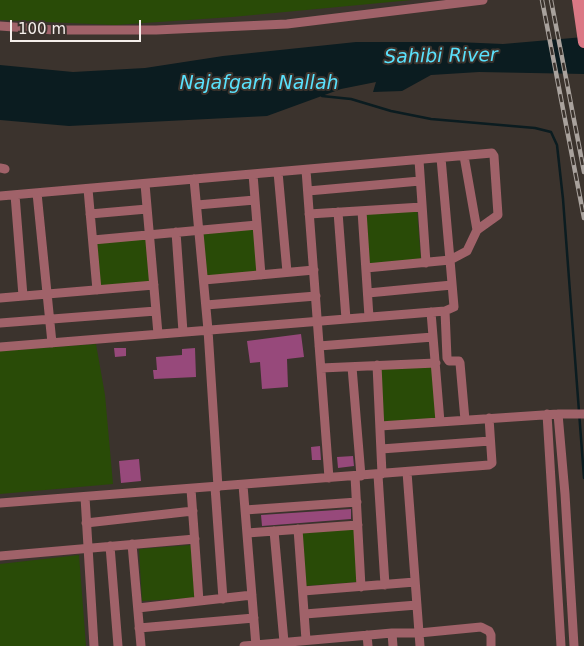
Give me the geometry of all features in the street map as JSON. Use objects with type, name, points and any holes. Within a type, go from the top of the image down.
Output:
[{"type":"main road","points":[[578,0],[584,42]]},
{"type":"street","points":[[0,26],[54,30],[156,30],[287,24],[483,0]]},
{"type":"street","points":[[0,196],[492,153],[494,156],[498,215],[477,230],[468,251],[450,260],[366,268]]},
{"type":"street","points":[[464,156],[477,230]]},
{"type":"street","points":[[0,347],[445,311],[454,307],[441,158]]},
{"type":"street","points":[[419,160],[426,263]]},
{"type":"street","points":[[306,170],[329,478]]},
{"type":"street","points":[[278,172],[287,272]]},
{"type":"street","points":[[253,174],[261,275]]},
{"type":"street","points":[[194,179],[208,330],[223,599]]},
{"type":"street","points":[[308,191],[420,181]]},
{"type":"street","points":[[145,184],[158,334]]},
{"type":"street","points":[[88,188],[97,290]]},
{"type":"street","points":[[37,193],[52,343]]},
{"type":"street","points":[[15,195],[23,296]]},
{"type":"street","points":[[197,205],[255,200]]},
{"type":"street","points":[[309,214],[422,206]]},
{"type":"street","points":[[90,214],[147,209]]},
{"type":"street","points":[[362,211],[370,317]]},
{"type":"street","points":[[338,212],[346,319]]},
{"type":"street","points":[[93,240],[257,225]]},
{"type":"street","points":[[176,232],[183,332]]},
{"type":"street","points":[[204,280],[314,270]]},
{"type":"street","points":[[0,298],[154,285]]},
{"type":"street","points":[[368,293],[452,286]]},
{"type":"street","points":[[206,305],[316,296]]},
{"type":"street","points":[[0,322],[156,311]]},
{"type":"street","points":[[445,311],[447,358],[449,361],[459,361],[460,363],[465,420]]},
{"type":"street","points":[[431,312],[440,422]]},
{"type":"street","points":[[319,346],[433,337]]},
{"type":"street","points":[[321,368],[436,363]]},
{"type":"street","points":[[377,366],[385,585]]},
{"type":"street","points":[[352,367],[358,476],[356,502],[361,587]]},
{"type":"street","points":[[380,426],[562,413],[584,414]]},
{"type":"street","points":[[562,413],[574,646]]},
{"type":"street","points":[[546,414],[561,646]]},
{"type":"street","points":[[0,503],[489,465],[492,463],[489,418]]},
{"type":"street","points":[[381,449],[490,441]]},
{"type":"street","points":[[407,472],[420,646]]},
{"type":"street","points":[[243,485],[256,646]]},
{"type":"street","points":[[191,488],[199,601]]},
{"type":"street","points":[[85,497],[94,646]]},
{"type":"street","points":[[245,510],[356,502]]},
{"type":"street","points":[[86,522],[193,511]]},
{"type":"street","points":[[247,533],[358,525]]},
{"type":"street","points":[[298,529],[306,640]]},
{"type":"street","points":[[274,531],[284,642]]},
{"type":"street","points":[[0,556],[195,539]]},
{"type":"street","points":[[132,544],[141,646]]},
{"type":"street","points":[[110,546],[118,646]]},
{"type":"street","points":[[303,591],[415,582]]},
{"type":"street","points":[[138,608],[252,595]]},
{"type":"street","points":[[305,614],[416,605]]},
{"type":"street","points":[[139,628],[254,618]]},
{"type":"street","points":[[244,646],[481,627],[489,631],[491,646]]},
{"type":"street","points":[[392,633],[393,646]]},
{"type":"street","points":[[367,635],[368,646]]},
{"type":"green space","points":[[0,0],[412,0],[232,17],[115,25],[0,20]]},
{"type":"green space","points":[[417,209],[421,261],[369,264],[366,212]]},
{"type":"green space","points":[[254,227],[258,273],[206,278],[201,232]]},
{"type":"green space","points":[[148,236],[152,282],[99,287],[95,241]]},
{"type":"green space","points":[[96,344],[105,395],[113,484],[0,494],[0,351]]},
{"type":"green space","points":[[432,366],[436,419],[383,422],[380,369]]},
{"type":"green space","points":[[354,529],[358,582],[305,586],[302,533]]},
{"type":"green space","points":[[191,545],[195,598],[142,601],[139,549]]},
{"type":"green space","points":[[79,555],[86,646],[0,646],[0,564]]},
{"type":"water","name":"Najafgarh Nallah","points":[[584,37],[584,74],[479,72],[431,75],[402,91],[373,92],[376,82],[341,89],[267,116],[69,126],[0,120],[0,65],[73,72],[145,68],[223,56],[356,42],[503,44]]},
{"type":"building","points":[[301,334],[304,357],[287,359],[288,387],[262,389],[260,362],[250,363],[247,341]]},
{"type":"building","points":[[114,348],[126,348],[126,356],[115,357]]},
{"type":"building","points":[[195,348],[196,377],[154,379],[153,370],[157,370],[156,357],[182,355],[182,349]]},
{"type":"building","points":[[320,446],[321,460],[312,460],[311,447]]},
{"type":"building","points":[[353,456],[354,466],[338,468],[337,457]]},
{"type":"building","points":[[139,459],[141,481],[121,483],[119,461]]},
{"type":"building","points":[[351,509],[351,519],[262,526],[261,515]]},
{"type":"waterway","points":[[322,96],[351,99],[391,111],[431,119],[535,128],[551,132],[557,145],[563,199],[584,478]]},
{"type":"railway","points":[[542,0],[584,218]]},
{"type":"railway","points":[[551,0],[584,172]]},
{"type":"water label","name":"Sahibi River","points":[[441,57]]}]
